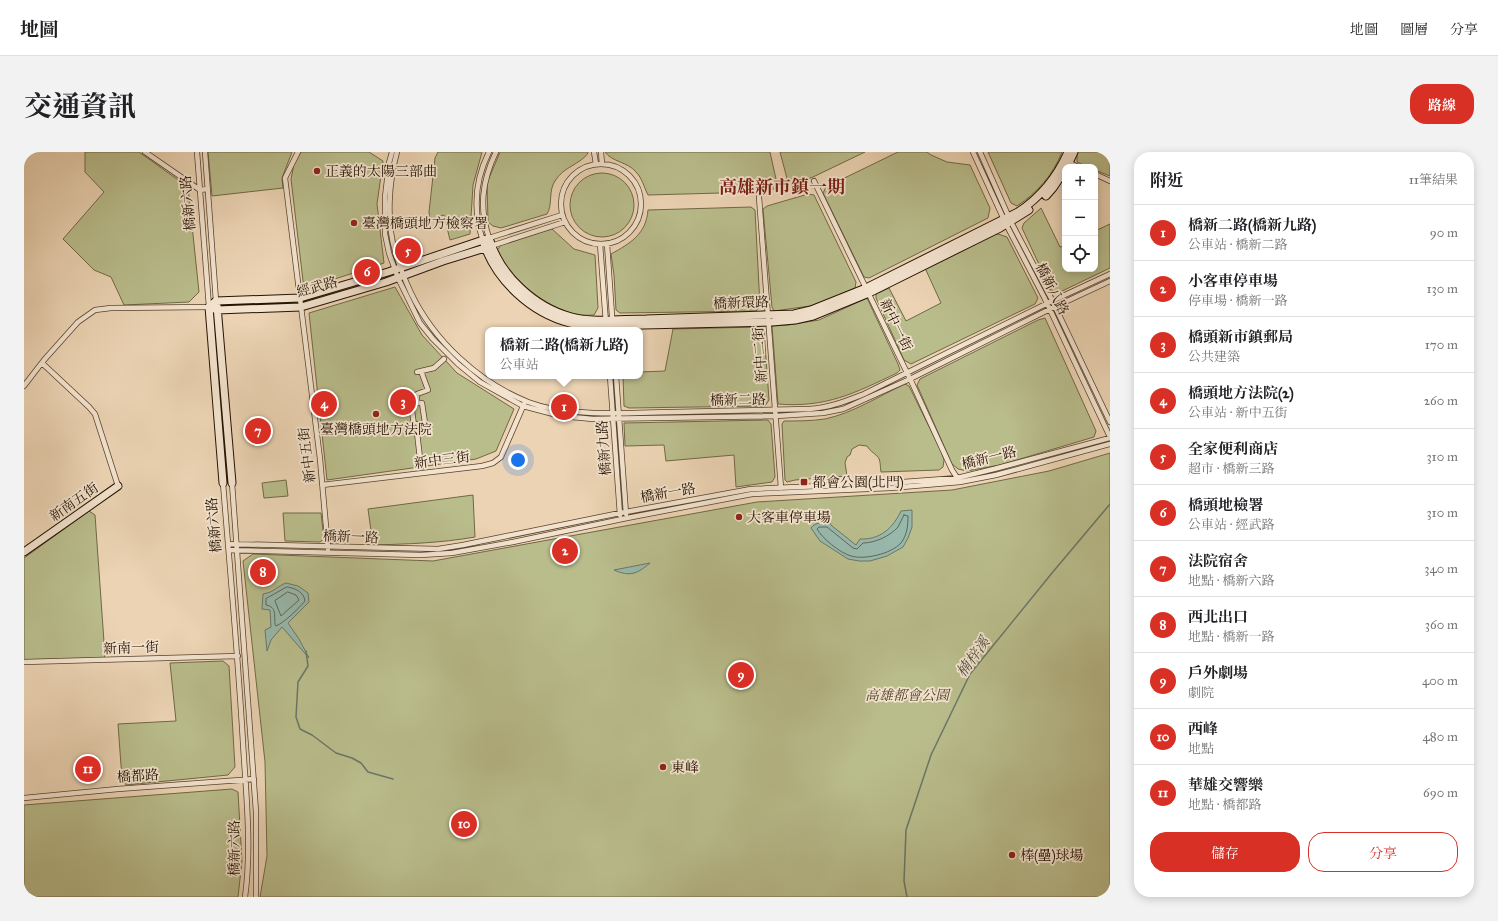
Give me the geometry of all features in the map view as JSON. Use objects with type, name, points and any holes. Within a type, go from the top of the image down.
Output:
[{"type":"street","points":[[145,152],[200,190],[208,189]]},
{"type":"street","name":"橋新六路","points":[[197,152],[238,656],[248,851],[248,874],[245,897]]},
{"type":"street","name":"橋新六路","points":[[205,152],[254,780],[256,812],[256,897]]},
{"type":"street","points":[[298,152],[285,178],[300,298]]},
{"type":"street","points":[[392,152],[386,181],[385,231],[389,253],[398,269]]},
{"type":"street","points":[[397,152],[391,182],[390,202],[391,229],[398,269]]},
{"type":"street","name":"橋新環路","points":[[486,240],[479,230],[477,194],[483,163],[488,152]]},
{"type":"street","name":"橋新環路","points":[[496,152],[486,175],[484,188],[486,240],[496,268],[505,281],[517,293],[541,312],[571,323],[582,325],[768,318],[795,320],[813,316],[867,291],[1033,208],[1053,188],[1062,174]]},
{"type":"street","points":[[594,152],[596,164]]},
{"type":"street","points":[[601,152],[602,164]]},
{"type":"street","name":"橋新八路","points":[[974,152],[1110,437]]},
{"type":"street","name":"橋新八路","points":[[980,152],[1008,221],[1052,301],[1110,422]]},
{"type":"street","name":"橋新環路","points":[[1067,164],[1068,152]]},
{"type":"street","name":"橋新環路","points":[[1067,164],[1074,152]]},
{"type":"street","points":[[602,164],[613,166],[624,171],[632,178],[638,188],[641,199],[640,215],[631,231],[620,240],[607,244],[583,240],[576,236],[565,222],[562,215],[561,205],[565,186],[570,178],[586,167],[602,164]]},
{"type":"street","name":"橋新環路","points":[[1008,221],[1039,196],[1062,169]]},
{"type":"street","points":[[1098,175],[1110,181]]},
{"type":"street","name":"新中一街","points":[[814,181],[960,482]]},
{"type":"street","name":"新中二街","points":[[759,197],[782,493]]},
{"type":"street","name":"經武路","points":[[216,301],[300,298],[398,269],[562,215]]},
{"type":"street","name":"經武路","points":[[24,386],[78,322],[95,310],[111,308],[209,307],[217,310],[301,307],[401,277],[443,261],[565,222]]},
{"type":"street","points":[[600,244],[610,325]]},
{"type":"street","points":[[607,244],[610,325]]},
{"type":"street","name":"橋新二路","points":[[398,269],[420,323],[458,364],[480,382],[523,406],[561,416],[593,419],[776,416],[823,413],[843,409],[910,379],[1050,309],[1110,281]]},
{"type":"street","name":"橋新二路","points":[[488,379],[503,389],[526,400],[573,411],[619,413],[819,408],[839,404],[864,394],[1110,274]]},
{"type":"street","name":"橋新二路","points":[[401,277],[437,336],[462,360],[485,377]]},
{"type":"street","name":"新中五街","points":[[300,298],[322,485],[328,550]]},
{"type":"street","points":[[209,307],[216,301]]},
{"type":"street","points":[[417,403],[417,394],[428,390],[419,371],[434,368],[444,360]]},
{"type":"street","points":[[42,363],[95,414],[118,486]]},
{"type":"street","name":"橋新九路","points":[[610,379],[620,519]]},
{"type":"street","name":"橋新九路","points":[[616,379],[626,518]]},
{"type":"street","name":"新中三街","points":[[322,485],[482,466],[493,463],[501,457],[526,400]]},
{"type":"street","points":[[416,424],[425,423],[422,403],[411,404],[414,425],[416,424],[422,467]]},
{"type":"street","name":"橋新一路","points":[[228,544],[236,547],[421,555],[439,554],[513,542],[620,519],[752,494],[836,490],[957,478],[1110,437]]},
{"type":"street","name":"橋新一路","points":[[328,550],[438,549],[751,489],[836,484],[890,485],[960,482],[996,475],[1110,444]]},
{"type":"street","name":"新南五街","points":[[24,552],[118,486]]},
{"type":"street","name":"橋新一路","points":[[229,550],[236,547]]},
{"type":"street","name":"新南一街","points":[[24,662],[238,656]]},
{"type":"street","name":"橋都路","points":[[24,798],[118,789],[254,780]]},
{"type":"green space","points":[[85,152],[139,152],[188,187],[199,292],[189,302],[124,305],[111,277],[94,270],[63,239],[104,192],[85,172]]},
{"type":"green space","points":[[208,152],[292,152],[282,178],[283,188],[212,196]]},
{"type":"green space","points":[[301,152],[369,152],[383,161],[377,204],[384,263],[304,289],[291,179],[294,164]]},
{"type":"green space","points":[[438,152],[482,152],[473,185],[470,234],[450,240],[444,215],[430,219],[429,212],[435,158]]},
{"type":"green space","points":[[500,152],[588,153],[585,157],[558,176],[553,185],[550,206],[547,214],[501,228],[493,226],[488,222],[487,183]]},
{"type":"green space","points":[[605,152],[770,152],[778,188],[757,192],[648,195],[638,174],[633,169],[612,158]]},
{"type":"green space","points":[[780,152],[865,152],[813,177],[789,186]]},
{"type":"green space","points":[[898,152],[927,152],[947,162],[970,165],[990,208],[988,218],[869,278],[864,277],[823,193],[826,187]]},
{"type":"green space","points":[[988,152],[1062,152],[1044,183],[1017,206],[1011,203]]},
{"type":"green space","points":[[1077,152],[1110,152],[1110,176],[1098,171],[1098,164],[1081,164],[1077,162]]},
{"type":"green space","points":[[596,173],[608,173],[625,182],[632,193],[634,205],[632,217],[625,228],[608,237],[596,237],[584,232],[575,223],[570,211],[570,199],[575,187],[584,178]]},
{"type":"green space","points":[[808,194],[814,195],[856,282],[855,288],[817,305],[774,311],[772,307],[763,209],[767,206]]},
{"type":"green space","points":[[751,207],[755,210],[760,306],[756,311],[620,313],[616,310],[611,254],[631,242],[641,232],[647,218],[648,210]]},
{"type":"green space","points":[[1041,208],[1060,247],[1062,247],[1062,272],[1098,272],[1098,230],[1110,224],[1110,268],[1058,293],[1051,290],[1022,228],[1024,223]]},
{"type":"green space","points":[[552,229],[574,249],[595,255],[598,308],[594,315],[580,315],[566,311],[551,305],[537,296],[524,286],[513,274],[497,250],[502,244]]},
{"type":"green space","points":[[998,234],[1007,237],[1038,298],[1035,304],[911,364],[904,360],[876,298],[876,294],[889,288],[906,321],[941,303],[925,268],[992,235]]},
{"type":"green space","points":[[395,287],[422,335],[457,373],[514,409],[496,451],[476,459],[327,480],[309,313]]},
{"type":"green space","points":[[867,298],[900,370],[897,373],[867,387],[840,398],[811,404],[778,404],[772,326],[819,320]]},
{"type":"green space","points":[[1045,318],[1096,431],[1094,437],[1000,465],[967,471],[958,469],[952,464],[917,385],[920,379],[1038,320]]},
{"type":"green space","points":[[759,327],[764,330],[769,400],[765,406],[629,408],[624,406],[623,379],[643,379],[643,372],[665,371],[673,329]]},
{"type":"green space","points":[[905,384],[909,386],[941,451],[944,460],[943,467],[939,470],[881,472],[878,457],[867,446],[859,445],[852,449],[850,455],[847,457],[845,463],[847,476],[787,482],[785,480],[782,424],[784,421],[825,419],[846,413]]},
{"type":"green space","points":[[768,420],[771,424],[775,477],[772,482],[736,487],[734,455],[666,461],[664,445],[625,446],[624,423]]},
{"type":"green space","name":"高雄都會公園","points":[[1110,453],[1110,897],[260,897],[267,856],[265,762],[243,561],[253,554],[433,561],[757,502],[952,490],[1049,471]]},
{"type":"green space","points":[[286,480],[288,496],[264,498],[262,483]]},
{"type":"green space","points":[[473,495],[475,537],[412,544],[373,545],[368,509]]},
{"type":"green space","points":[[89,511],[95,515],[105,656],[103,658],[24,661],[24,558]]},
{"type":"green space","points":[[283,513],[321,513],[324,539],[320,542],[285,541]]},
{"type":"green space","points":[[223,661],[229,666],[235,767],[228,775],[126,785],[122,779],[118,724],[176,721],[170,663]]},
{"type":"green space","points":[[232,789],[238,792],[242,861],[238,897],[24,897],[24,805]]},
{"type":"water","points":[[912,510],[912,527],[903,547],[887,556],[870,561],[848,559],[820,541],[811,528],[817,524],[829,522],[856,545],[860,539],[867,539],[885,532],[894,523],[901,511]]},
{"type":"water","points":[[650,563],[641,570],[629,574],[614,570]]},
{"type":"water","points":[[286,583],[298,586],[308,593],[309,602],[288,623],[299,639],[309,658],[282,627],[271,640],[267,651],[265,630],[271,627],[270,610],[262,609],[263,594],[270,592]]},
{"type":"waterway","name":"楠梓溪","points":[[907,897],[904,881],[906,830],[931,755],[970,674],[1110,504]]},
{"type":"waterway","points":[[306,651],[308,666],[298,682],[296,717],[300,729],[312,735],[336,753],[352,758],[361,763],[368,772],[393,779]]},
{"type":"place","name":"正義的太陽三部曲","points":[[317,171]]},
{"type":"place","name":"臺灣橋頭地方檢察署","points":[[354,223]]},
{"type":"place","name":"全家便利商店","points":[[408,251]]},
{"type":"place","name":"橋頭地檢署","points":[[367,272]]},
{"type":"place","name":"橋頭新市鎮郵局","points":[[403,402]]},
{"type":"place","name":"橋頭地方法院(2)","points":[[324,404]]},
{"type":"place","name":"橋新二路(橋新九路)","points":[[564,407]]},
{"type":"place","name":"臺灣橋頭地方法院","points":[[376,414]]},
{"type":"place","name":"法院宿舍","points":[[258,431]]},
{"type":"place","name":"都會公園(北門)","points":[[804,482]]},
{"type":"place","name":"大客車停車場","points":[[739,517]]},
{"type":"place","name":"小客車停車場","points":[[565,551]]},
{"type":"place","name":"西北出口","points":[[263,572]]},
{"type":"place","name":"戶外劇場","points":[[741,675]]},
{"type":"place","name":"東峰","points":[[663,767]]},
{"type":"place","name":"華雄交響樂","points":[[88,769]]},
{"type":"place","name":"西峰","points":[[464,824]]},
{"type":"place","name":"棒(壘)球場","points":[[1012,855]]},
{"type":"district","name":"高雄新市鎮一期","points":[[782,187]]}]
